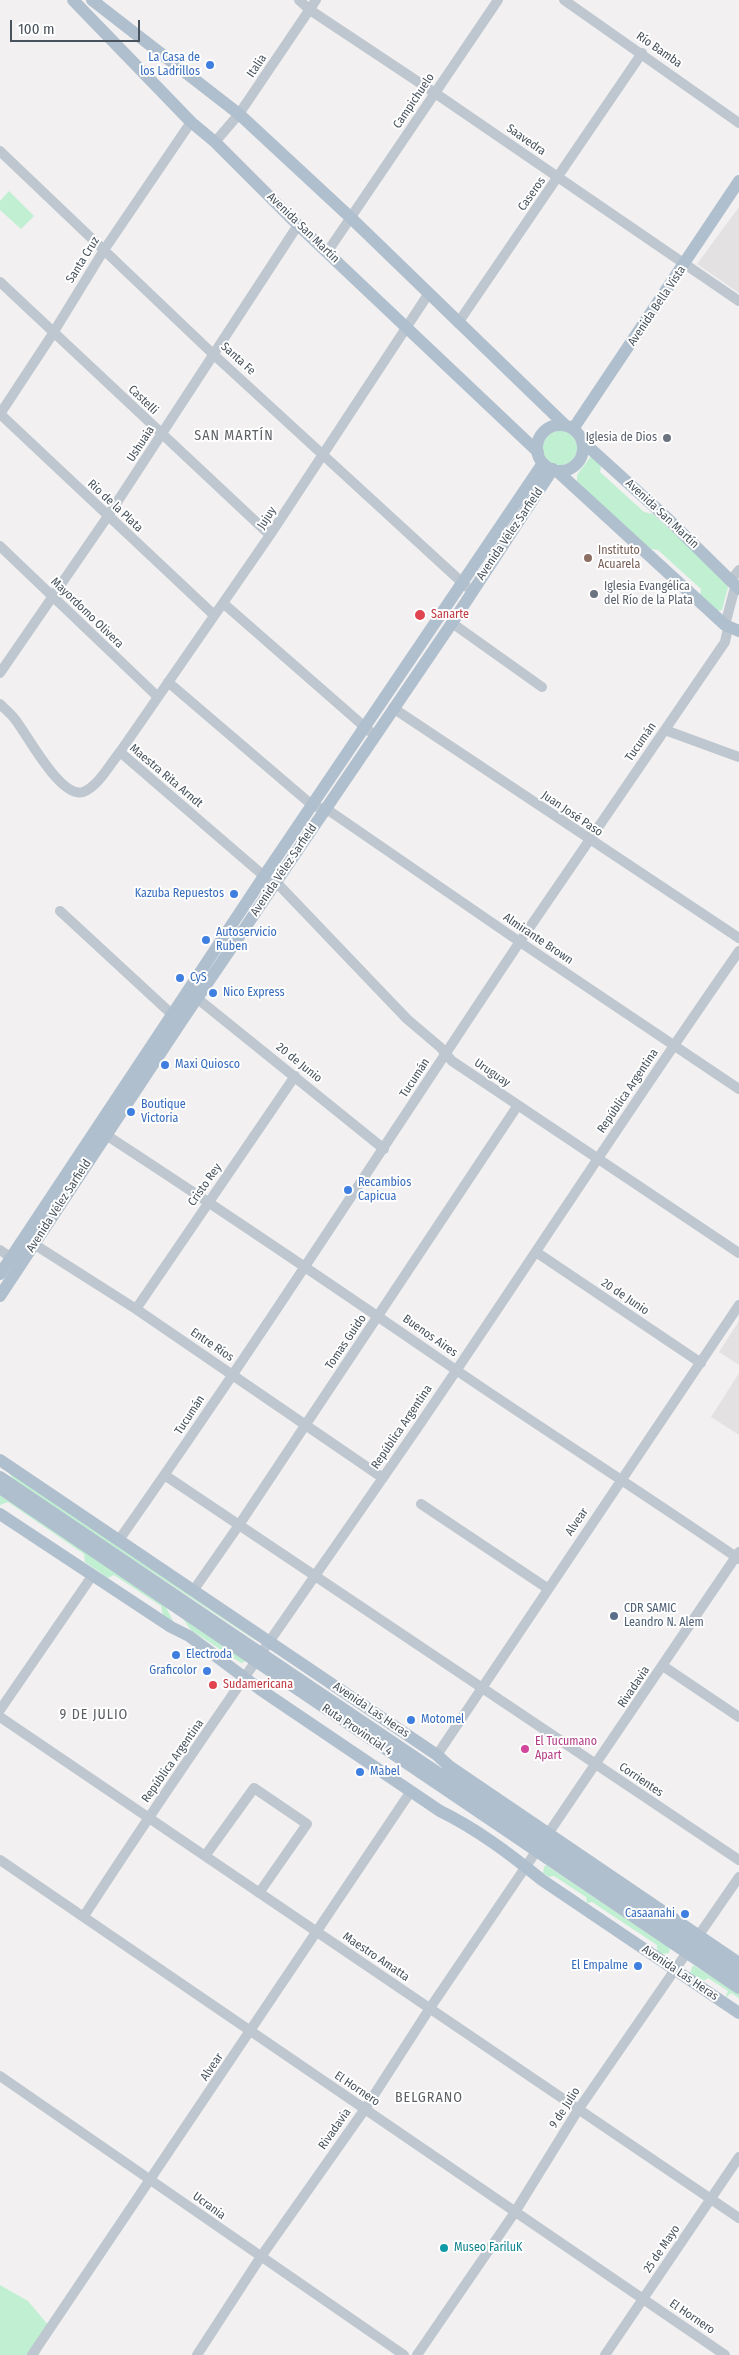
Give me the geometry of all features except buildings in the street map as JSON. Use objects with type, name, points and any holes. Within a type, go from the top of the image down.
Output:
[{"type":"main road","name":"Avenida San Martín","points":[[73,0],[191,122],[215,142],[298,225],[548,464],[731,628]]},
{"type":"main road","points":[[93,0],[239,114],[350,217],[458,323],[569,427],[582,441],[582,457],[577,463],[565,470],[548,464],[537,445],[544,432],[558,425],[569,427]]},
{"type":"main road","name":"Avenida Bella Vista","points":[[569,427],[685,264],[739,181]]},
{"type":"main road","name":"Avenida San Martín","points":[[582,441],[736,581]]},
{"type":"main road","name":"Avenida Vélez Sarfield","points":[[0,1296],[16,1261],[270,879],[312,805],[364,727],[467,587],[548,464]]},
{"type":"main road","name":"Avenida Vélez Sarfield","points":[[270,879],[326,808],[452,622],[467,587]]},
{"type":"main road","name":"Avenida Vélez Sarfield","points":[[0,1274],[16,1261]]},
{"type":"main road","name":"Avenida Las Heras","points":[[0,1460],[437,1755],[543,1843],[616,1880],[693,1945],[739,1963]]},
{"type":"main road","points":[[0,1468],[3,1482]]},
{"type":"main road","name":"Ruta Provincial 4","points":[[3,1482],[166,1601],[260,1658],[543,1843],[693,1945],[739,1988]]},
{"type":"main road","name":"Ruta Provincial 4","points":[[3,1482],[260,1658],[442,1787],[543,1843],[739,1976]]},
{"type":"main road","name":"Avenida Las Heras","points":[[1,1516],[171,1627],[189,1636],[245,1678],[411,1792],[440,1811],[460,1820],[739,2013]]},
{"type":"main road","points":[[166,1601],[189,1636]]},
{"type":"main road","points":[[442,1787],[460,1820]]},
{"type":"main road","points":[[616,1880],[632,1904]]},
{"type":"street","name":"Saavedra","points":[[300,0],[310,10],[435,92],[739,301]]},
{"type":"street","name":"Italia","points":[[215,142],[239,114],[316,0]]},
{"type":"street","name":"Campichuelo","points":[[328,252],[498,0]]},
{"type":"street","name":"Río Bamba","points":[[564,0],[739,123]]},
{"type":"street","name":"Caseros","points":[[458,323],[642,53]]},
{"type":"street","name":"Santa Cruz","points":[[0,414],[104,250],[191,122]]},
{"type":"street","name":"Santa Fe","points":[[0,151],[213,354],[467,587]]},
{"type":"street","name":"Ushuaia","points":[[0,673],[162,435],[298,225]]},
{"type":"street","name":"Castelli","points":[[0,282],[270,535]]},
{"type":"street","name":"Jujuy","points":[[120,752],[270,535],[429,293]]},
{"type":"street","name":"Rio de la Plata","points":[[0,414],[214,615]]},
{"type":"street","name":"Mayordomo Olivera","points":[[0,546],[158,697]]},
{"type":"street","name":"Tucumán","points":[[119,1540],[166,1476],[232,1373],[305,1270],[445,1054],[588,840],[725,642],[731,628],[736,581]]},
{"type":"street","points":[[223,603],[374,735]]},
{"type":"street","points":[[452,622],[542,686]]},
{"type":"street","points":[[168,682],[312,805],[326,808]]},
{"type":"street","name":"Maestra Rita Arndt","points":[[0,704],[14,718],[46,768],[74,792],[82,792],[91,787],[120,752],[270,879]]},
{"type":"street","name":"Juan José Paso","points":[[393,708],[588,840],[739,938]]},
{"type":"street","points":[[664,730],[739,756]]},
{"type":"street","name":"Almirante Brown","points":[[326,808],[520,942],[739,1089]]},
{"type":"street","name":"Uruguay","points":[[270,879],[407,1020],[445,1054],[739,1253]]},
{"type":"street","points":[[60,911],[176,1019]]},
{"type":"street","name":"República Argentina","points":[[84,1916],[148,1817],[316,1578],[673,1045],[739,951]]},
{"type":"street","name":"20 de Junio","points":[[193,995],[384,1149]]},
{"type":"street","name":"Cristo Rey","points":[[136,1309],[295,1076]]},
{"type":"street","name":"Tomas Guido","points":[[193,1591],[379,1316],[518,1105]]},
{"type":"street","name":"Buenos Aires","points":[[101,1132],[208,1202],[305,1270],[379,1316],[456,1370],[738,1556]]},
{"type":"street","name":"Entre Ríos","points":[[29,1242],[136,1309],[383,1478]]},
{"type":"street","points":[[0,1250],[16,1261]]},
{"type":"street","name":"20 de Junio","points":[[536,1252],[700,1363]]},
{"type":"street","name":"Alvear","points":[[437,1755],[547,1588],[739,1305]]},
{"type":"street","name":"Corrientes","points":[[166,1476],[739,1860]]},
{"type":"street","points":[[421,1504],[547,1588]]},
{"type":"street","name":"Rivadavia","points":[[197,2355],[260,2258],[365,2109],[430,2008],[738,1556]]},
{"type":"street","points":[[0,1710],[92,1576]]},
{"type":"street","points":[[663,1666],[739,1717]]},
{"type":"street","name":"Maestro Amatta","points":[[0,1717],[739,2218]]},
{"type":"street","points":[[205,1856],[254,1788],[307,1824],[259,1893]]},
{"type":"street","name":"Alvear","points":[[32,2355],[250,2032],[315,1931],[411,1792]]},
{"type":"street","name":"El Hornero","points":[[0,1860],[726,2355]]},
{"type":"street","name":"9 de Julio","points":[[417,2355],[515,2212],[578,2110],[739,1877]]},
{"type":"street","name":"Ucrania","points":[[0,2076],[151,2179],[260,2258],[404,2355]]},
{"type":"street","name":"25 de Mayo","points":[[605,2355],[739,2157]]},
{"type":"shaded area","points":[[739,207],[739,293],[697,264]]},
{"type":"shaded area","points":[[739,1321],[739,1365],[719,1352]]},
{"type":"shaded area","points":[[739,1373],[739,1435],[711,1417]]},
{"type":"green space","points":[[9,191],[34,216],[21,229],[0,210],[0,201]]},
{"type":"green space","points":[[560,431],[572,436],[577,448],[572,460],[560,465],[548,460],[543,448],[548,436]]},
{"type":"green space","points":[[591,456],[601,466],[600,472],[644,512],[653,514],[726,581],[728,587],[722,610],[717,611],[700,597],[701,589],[658,550],[645,548],[577,481],[577,475]]},
{"type":"green space","points":[[6,1470],[256,1638],[255,1640],[17,1483]]},
{"type":"green space","points":[[0,1493],[164,1603],[173,1621],[163,1616],[161,1606],[114,1575],[108,1578],[85,1562],[84,1554],[8,1502],[0,1505]]},
{"type":"green space","points":[[183,1619],[245,1660],[244,1662],[241,1663],[191,1630]]},
{"type":"green space","points":[[546,1865],[670,1948],[669,1953],[663,1954],[657,1951],[657,1945],[592,1902],[587,1903],[586,1897],[554,1876],[549,1877],[543,1873]]},
{"type":"green space","points":[[693,1965],[739,1993],[739,1998],[731,1993],[725,1998],[728,1991],[708,1978],[702,1982],[690,1974]]},
{"type":"green space","points":[[0,2285],[28,2301],[49,2326],[39,2355],[0,2355]]},
{"type":"place","name":"La Casa de los Ladrillos","points":[[210,65]]},
{"type":"place","name":"Iglesia de Dios","points":[[667,438]]},
{"type":"place","name":"Instituto Acuarela","points":[[588,558]]},
{"type":"place","name":"Iglesia Evangélica del Río de la Plata","points":[[594,594]]},
{"type":"place","name":"Sanarte","points":[[420,615]]},
{"type":"place","name":"Kazuba Repuestos","points":[[234,894]]},
{"type":"place","name":"Autoservicio Ruben","points":[[206,940]]},
{"type":"place","name":"CyS","points":[[180,978]]},
{"type":"place","name":"Nico Express","points":[[213,993]]},
{"type":"place","name":"Maxi Quiosco","points":[[165,1065]]},
{"type":"place","name":"Boutique Victoria","points":[[131,1112]]},
{"type":"place","name":"Recambios Capicua","points":[[348,1190]]},
{"type":"place","name":"CDR SAMIC Leandro N. Alem","points":[[614,1616]]},
{"type":"place","name":"Electroda","points":[[176,1655]]},
{"type":"place","name":"Graficolor","points":[[207,1671]]},
{"type":"place","name":"Sudamericana","points":[[213,1685]]},
{"type":"place","name":"Motomel","points":[[411,1720]]},
{"type":"place","name":"El Tucumano Apart","points":[[525,1749]]},
{"type":"place","name":"Mabel","points":[[360,1772]]},
{"type":"place","name":"Casaanahi","points":[[685,1914]]},
{"type":"place","name":"El Empalme","points":[[638,1966]]},
{"type":"place","name":"Museo FariluK","points":[[444,2248]]},
{"type":"district","name":"SAN MARTÍN","points":[[234,436]]},
{"type":"district","name":"9 DE JULIO","points":[[94,1715]]},
{"type":"district","name":"BELGRANO","points":[[429,2098]]}]
